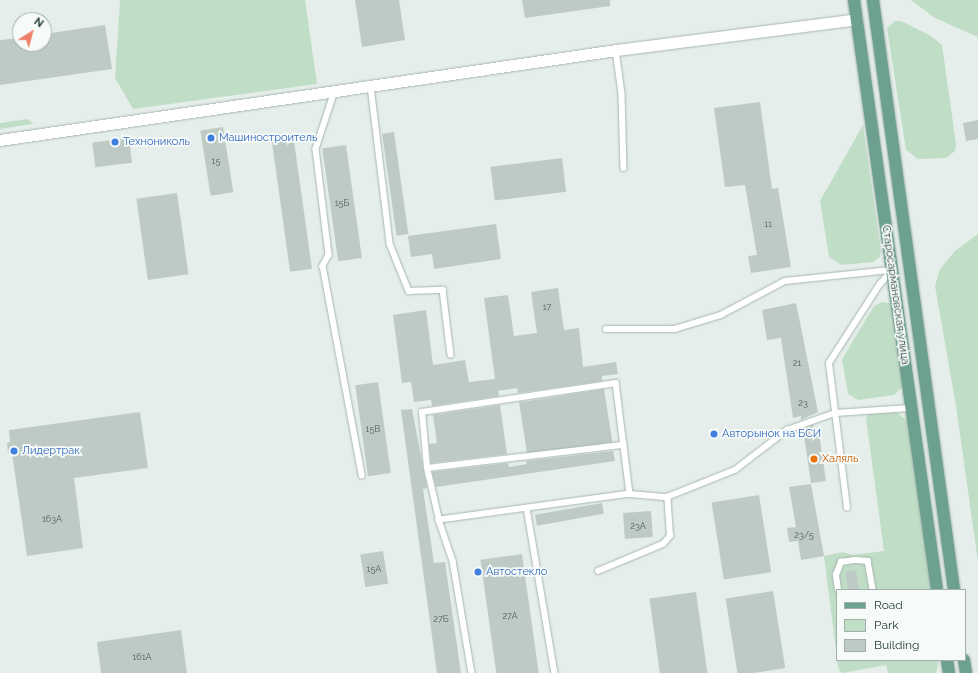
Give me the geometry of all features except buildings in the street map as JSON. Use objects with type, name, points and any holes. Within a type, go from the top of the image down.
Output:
[{"type":"main road","name":"Старосармановская улица","points":[[854,0],[910,408],[937,589]]},
{"type":"main road","name":"Старосармановская улица","points":[[873,0],[954,589]]},
{"type":"main road","points":[[947,661],[949,673]]},
{"type":"main road","points":[[964,661],[966,673]]},
{"type":"street","points":[[0,140],[616,50],[857,19]]},
{"type":"lane","points":[[616,50],[622,94],[624,168]]},
{"type":"lane","points":[[371,86],[390,244],[409,291],[443,290],[452,355]]},
{"type":"lane","points":[[335,91],[316,149],[329,255],[323,266],[362,474]]},
{"type":"lane","points":[[606,329],[675,329],[721,315],[785,280],[892,270]]},
{"type":"lane","points":[[847,508],[829,363],[880,284],[892,270]]},
{"type":"lane","points":[[472,673],[453,561],[438,520],[427,468],[422,412],[616,383],[630,494]]},
{"type":"lane","points":[[438,520],[630,494],[667,497],[735,470],[787,430],[834,413],[910,408]]},
{"type":"lane","points":[[427,468],[624,445]]},
{"type":"lane","points":[[598,571],[663,544],[670,536],[667,497]]},
{"type":"lane","points":[[526,508],[555,673]]},
{"type":"lane","points":[[838,589],[836,575],[841,562],[856,560],[868,561],[873,589]]},
{"type":"green space","points":[[120,0],[305,0],[317,84],[133,109],[115,78]]},
{"type":"green space","points":[[911,0],[978,0],[978,37],[935,18]]},
{"type":"green space","points":[[895,21],[901,21],[931,36],[942,45],[956,144],[955,151],[946,158],[918,159],[906,150],[887,28]]},
{"type":"green space","points":[[28,119],[33,124],[0,129],[0,123]]},
{"type":"green space","points":[[863,125],[881,252],[880,257],[873,262],[841,265],[829,257],[820,201]]},
{"type":"green space","points":[[978,234],[978,562],[956,406],[935,286],[940,269],[955,251]]},
{"type":"green space","points":[[882,302],[889,303],[895,308],[903,386],[894,395],[858,400],[848,394],[842,359],[874,306]]},
{"type":"green space","points":[[896,412],[910,423],[931,589],[836,589],[836,650],[824,556],[843,552],[852,555],[884,551],[866,418],[868,414]]},
{"type":"green space","points":[[837,661],[939,661],[936,673],[888,673],[886,665],[842,673],[839,670]]},
{"type":"place","name":"Машиностроитель","points":[[211,138]]},
{"type":"place","name":"Технониколь","points":[[115,142]]},
{"type":"place","name":"Авторынок на БСИ","points":[[714,434]]},
{"type":"place","name":"Лидертрак","points":[[14,451]]},
{"type":"place","name":"Халяль","points":[[814,459]]},
{"type":"place","name":"Автостекло","points":[[478,572]]}]
